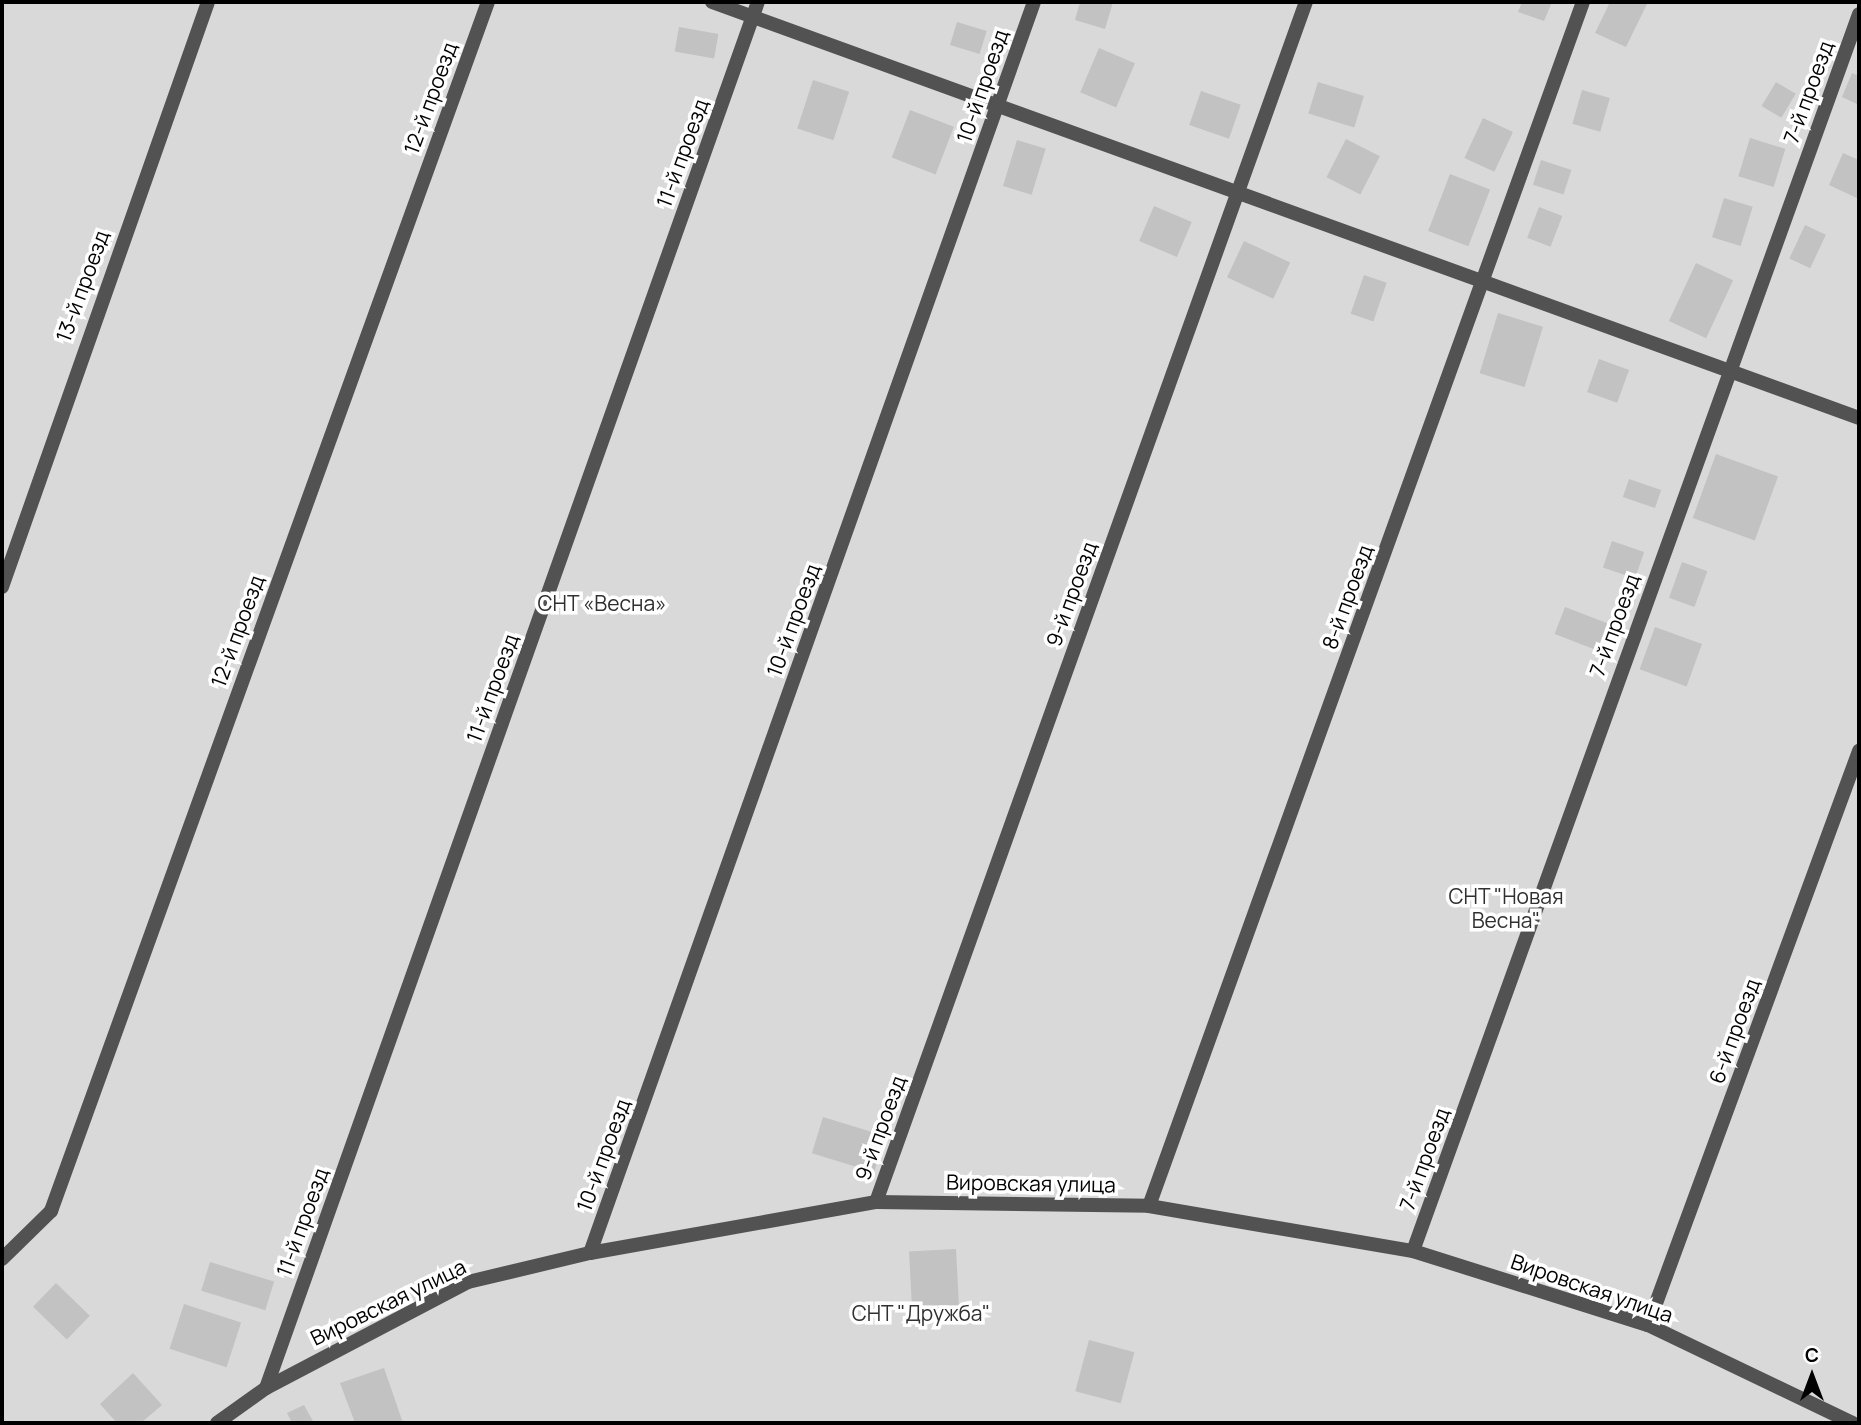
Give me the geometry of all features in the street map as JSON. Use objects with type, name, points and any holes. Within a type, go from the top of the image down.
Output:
[{"type":"street","name":"13-й проезд","points":[[2,587],[208,2]]},
{"type":"street","name":"12-й проезд","points":[[2,1259],[51,1211],[488,2]]},
{"type":"street","points":[[712,2],[999,104],[1236,194],[1726,372],[1859,418]]},
{"type":"street","name":"11-й проезд","points":[[266,1388],[758,2]]},
{"type":"street","name":"10-й проезд","points":[[590,1253],[1034,2]]},
{"type":"street","name":"9-й проезд","points":[[876,1202],[1306,2]]},
{"type":"street","name":"8-й проезд","points":[[1149,1206],[1484,283],[1583,2]]},
{"type":"street","name":"7-й проезд","points":[[1413,1251],[1726,372],[1859,14]]},
{"type":"street","name":"6-й проезд","points":[[1648,1325],[1859,751]]},
{"type":"street","name":"Вировская улица","points":[[217,1423],[266,1388],[468,1282],[590,1253],[876,1202],[1149,1206],[1413,1251],[1648,1325],[1853,1423]]},
{"type":"green space","name":"СНТ «Весна»","points":[[2,2],[1859,2],[1859,1423],[2,1423]]},
{"type":"building","points":[[1080,2],[1113,2],[1105,29],[1075,20]]},
{"type":"building","points":[[1522,2],[1552,2],[1544,21],[1518,12]]},
{"type":"building","points":[[1610,2],[1647,4],[1626,47],[1595,33]]},
{"type":"building","points":[[957,22],[987,31],[980,54],[950,45]]},
{"type":"building","points":[[679,27],[718,34],[714,59],[675,52]]},
{"type":"building","points":[[1099,48],[1135,63],[1116,107],[1080,92]]},
{"type":"building","points":[[1852,73],[1859,76],[1859,105],[1842,97]]},
{"type":"building","points":[[813,80],[849,92],[833,140],[797,129]]},
{"type":"building","points":[[1318,82],[1364,96],[1354,128],[1308,114]]},
{"type":"building","points":[[1776,82],[1796,94],[1781,118],[1762,106]]},
{"type":"building","points":[[1582,90],[1610,98],[1600,132],[1572,124]]},
{"type":"building","points":[[1201,91],[1241,105],[1229,139],[1189,125]]},
{"type":"building","points":[[910,110],[954,127],[936,174],[892,158]]},
{"type":"building","points":[[1483,118],[1513,132],[1494,172],[1464,158]]},
{"type":"building","points":[[1750,138],[1785,149],[1774,187],[1738,176]]},
{"type":"building","points":[[1346,139],[1380,156],[1360,195],[1326,177]]},
{"type":"building","points":[[1017,140],[1046,149],[1032,195],[1003,186]]},
{"type":"building","points":[[1843,153],[1859,160],[1859,199],[1829,185]]},
{"type":"building","points":[[1541,160],[1571,170],[1563,195],[1533,185]]},
{"type":"building","points":[[1450,174],[1490,189],[1468,246],[1428,231]]},
{"type":"building","points":[[1724,198],[1753,207],[1741,246],[1712,237]]},
{"type":"building","points":[[1154,206],[1192,222],[1177,257],[1139,241]]},
{"type":"building","points":[[1539,207],[1562,216],[1551,247],[1527,238]]},
{"type":"building","points":[[1805,225],[1826,235],[1810,268],[1789,259]]},
{"type":"building","points":[[1244,241],[1290,263],[1273,299],[1227,277]]},
{"type":"building","points":[[1696,263],[1733,280],[1706,338],[1669,321]]},
{"type":"building","points":[[1364,275],[1387,283],[1373,322],[1351,314]]},
{"type":"building","points":[[1498,313],[1543,327],[1525,387],[1480,373]]},
{"type":"building","points":[[1599,359],[1629,370],[1617,403],[1587,392]]},
{"type":"building","points":[[1716,454],[1778,477],[1755,540],[1693,518]]},
{"type":"building","points":[[1629,479],[1661,490],[1655,508],[1623,497]]},
{"type":"building","points":[[1612,541],[1644,552],[1635,579],[1603,567]]},
{"type":"building","points":[[1682,562],[1707,571],[1694,607],[1669,598]]},
{"type":"building","points":[[1565,607],[1614,626],[1604,653],[1555,634]]},
{"type":"building","points":[[1655,627],[1702,644],[1687,686],[1640,669]]},
{"type":"building","points":[[823,1117],[885,1136],[874,1172],[812,1153]]},
{"type":"building","points":[[956,1249],[959,1308],[912,1310],[909,1251]]},
{"type":"building","points":[[210,1262],[274,1282],[265,1310],[201,1291]]},
{"type":"building","points":[[56,1283],[90,1316],[67,1339],[33,1307]]},
{"type":"building","points":[[184,1304],[241,1323],[227,1367],[169,1349]]},
{"type":"building","points":[[1089,1340],[1134,1352],[1121,1403],[1075,1391]]},
{"type":"building","points":[[384,1368],[403,1423],[355,1423],[340,1383]]},
{"type":"building","points":[[133,1373],[162,1405],[141,1423],[117,1423],[100,1404]]},
{"type":"building","points":[[304,1405],[314,1423],[292,1423],[287,1413]]},
{"type":"park label","name":"СНТ \"Новая Весна\"","points":[[1506,908]]},
{"type":"park label","name":"СНТ \"Дружба\"","points":[[921,1313]]}]
